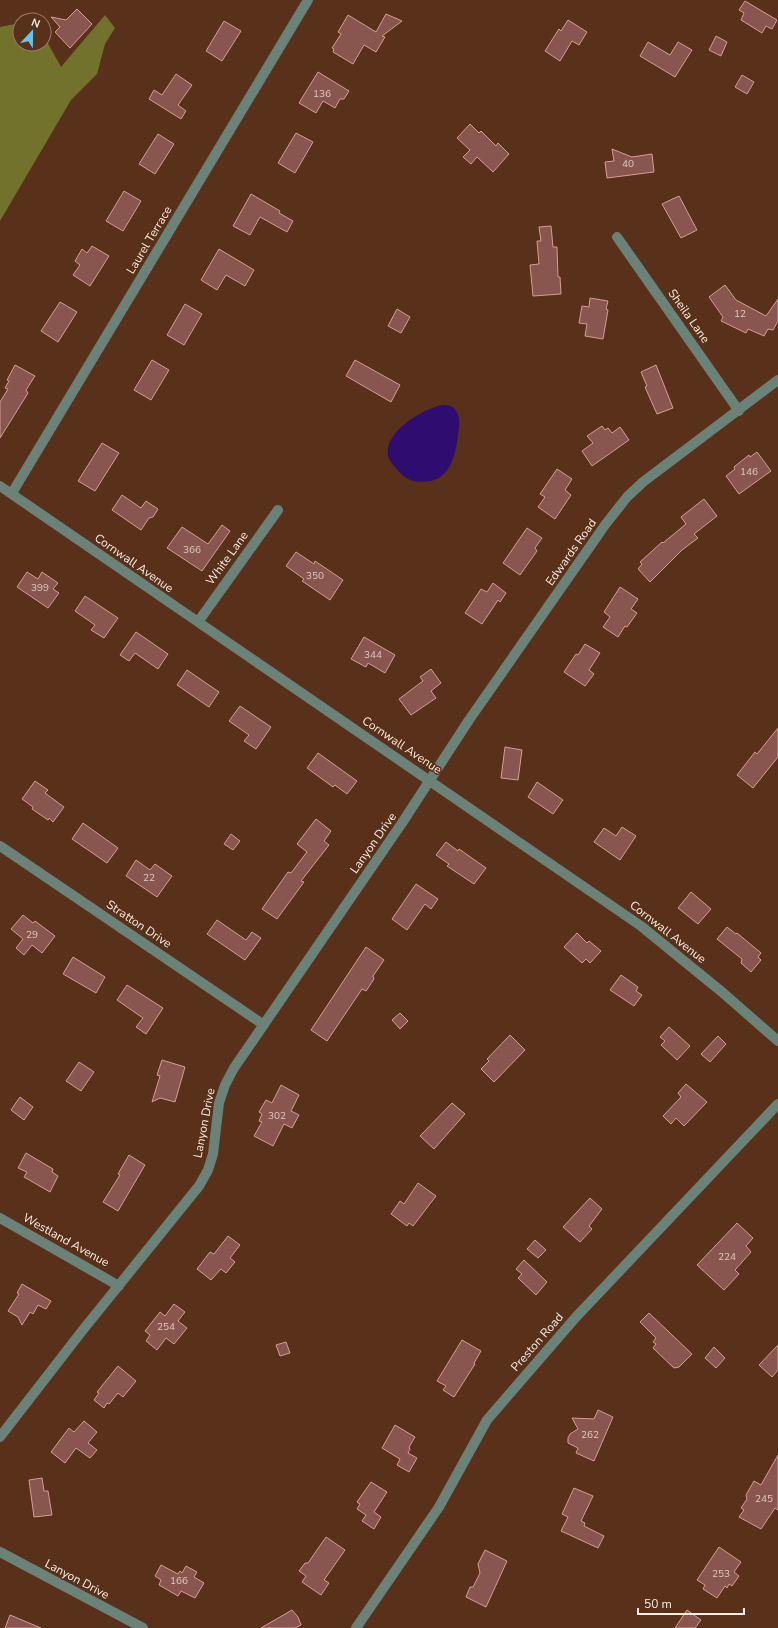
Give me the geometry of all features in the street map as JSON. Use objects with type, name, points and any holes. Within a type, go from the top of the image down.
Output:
[{"type":"street","name":"Laurel Terrace","points":[[12,493],[308,0]]},
{"type":"street","name":"Sheila Lane","points":[[618,237],[739,410]]},
{"type":"street","name":"Edwards Road","points":[[430,780],[469,720],[605,525],[627,497],[643,482],[778,380]]},
{"type":"street","name":"Cornwall Avenue","points":[[0,486],[641,926],[722,992],[778,1041]]},
{"type":"street","name":"White Lane","points":[[198,622],[278,510]]},
{"type":"street","name":"Lanyon Drive","points":[[0,1437],[199,1186],[208,1170],[213,1154],[219,1103],[225,1085],[234,1068],[430,780]]},
{"type":"street","name":"Stratton Drive","points":[[0,846],[264,1025]]},
{"type":"street","name":"Preston Road","points":[[356,1628],[439,1507],[487,1420],[576,1317],[778,1104]]},
{"type":"street","name":"Westland Avenue","points":[[0,1218],[119,1286]]},
{"type":"street","name":"Lanyon Drive","points":[[0,1552],[143,1628]]},
{"type":"shaded area","points":[[105,15],[115,28],[105,44],[97,74],[71,100],[0,221],[0,27],[12,25],[12,52],[52,52],[52,51],[61,67]]},
{"type":"shaded area","points":[[443,405],[453,407],[458,414],[459,420],[457,445],[451,463],[442,476],[434,480],[425,482],[408,479],[395,467],[389,457],[388,447],[393,437],[411,420],[422,413]]},
{"type":"building","points":[[745,1],[777,20],[772,29],[766,26],[762,33],[741,20],[744,13],[739,10]]},
{"type":"building","points":[[77,9],[92,24],[70,48],[55,32],[60,27],[52,17],[66,20]]},
{"type":"building","points":[[386,14],[402,21],[382,36],[385,37],[376,52],[364,45],[353,64],[333,52],[334,49],[332,48],[341,34],[338,32],[348,15],[376,32]]},
{"type":"building","points":[[568,20],[587,32],[579,45],[572,41],[560,61],[545,51],[559,29],[561,31]]},
{"type":"building","points":[[224,21],[241,31],[222,61],[206,51]]},
{"type":"building","points":[[716,36],[727,42],[721,56],[709,50]]},
{"type":"building","points":[[648,42],[670,55],[678,42],[692,50],[675,77],[640,56]]},
{"type":"building","points":[[318,72],[349,91],[344,99],[340,99],[335,108],[323,101],[316,113],[299,103]]},
{"type":"building","points":[[176,74],[192,85],[178,105],[186,111],[181,119],[149,99],[154,90],[162,95]]},
{"type":"building","points":[[742,75],[754,82],[747,94],[735,87]]},
{"type":"building","points":[[470,124],[479,133],[481,131],[496,146],[498,143],[509,154],[493,172],[477,157],[471,164],[463,157],[470,150],[457,138]]},
{"type":"building","points":[[296,133],[313,142],[295,173],[278,163]]},
{"type":"building","points":[[158,134],[174,144],[155,174],[139,164]]},
{"type":"building","points":[[612,149],[632,157],[652,154],[654,172],[607,178],[605,162],[614,161]]},
{"type":"building","points":[[124,191],[141,201],[123,231],[106,221]]},
{"type":"building","points":[[251,194],[280,211],[279,213],[293,221],[287,232],[260,217],[250,235],[233,226]]},
{"type":"building","points":[[679,196],[697,230],[681,238],[662,204]]},
{"type":"building","points":[[551,226],[553,247],[557,247],[558,277],[560,277],[561,294],[533,296],[530,265],[539,264],[537,241],[541,241],[539,227]]},
{"type":"building","points":[[92,246],[109,256],[90,286],[73,275],[80,265],[75,261],[82,249],[87,253]]},
{"type":"building","points":[[219,249],[254,270],[245,286],[226,275],[217,290],[201,280]]},
{"type":"building","points":[[725,285],[736,300],[766,316],[778,299],[778,321],[773,330],[768,329],[764,336],[748,329],[746,333],[721,321],[723,317],[709,297]]},
{"type":"building","points":[[590,298],[608,301],[603,339],[585,336],[587,324],[579,323],[582,306],[589,307]]},
{"type":"building","points":[[60,302],[77,312],[58,342],[41,331]]},
{"type":"building","points":[[185,304],[202,314],[184,345],[167,335]]},
{"type":"building","points":[[397,309],[410,317],[401,333],[388,326]]},
{"type":"building","points":[[152,360],[169,370],[151,400],[134,390]]},
{"type":"building","points":[[355,360],[400,385],[391,402],[346,376]]},
{"type":"building","points":[[15,365],[35,376],[26,390],[28,393],[0,438],[0,402],[8,389],[5,388],[9,381],[7,380]]},
{"type":"building","points":[[656,365],[673,408],[657,414],[645,387],[647,386],[641,372]]},
{"type":"building","points":[[602,426],[605,430],[608,428],[612,433],[620,427],[629,440],[592,466],[582,451],[593,443],[587,436]]},
{"type":"building","points":[[102,443],[119,453],[95,491],[78,481]]},
{"type":"building","points":[[757,452],[771,471],[739,494],[726,476],[735,469],[734,467],[749,455],[750,457]]},
{"type":"building","points":[[557,469],[572,479],[565,490],[571,495],[555,519],[538,507],[545,497],[540,494]]},
{"type":"building","points":[[122,495],[141,508],[146,501],[158,509],[153,517],[149,518],[141,530],[112,510]]},
{"type":"building","points":[[704,499],[717,516],[694,534],[698,538],[682,550],[650,582],[638,569],[642,564],[640,562],[662,542],[663,543],[686,524],[681,517]]},
{"type":"building","points":[[222,525],[230,531],[202,571],[167,548],[182,527],[208,544]]},
{"type":"building","points":[[527,528],[542,538],[535,548],[537,551],[520,575],[503,563]]},
{"type":"building","points":[[296,552],[314,564],[315,561],[343,580],[330,600],[302,581],[304,579],[286,566]]},
{"type":"building","points":[[27,572],[38,579],[42,572],[58,583],[53,589],[59,593],[48,608],[17,587]]},
{"type":"building","points":[[493,583],[506,593],[500,602],[498,600],[482,624],[465,613],[481,589],[487,592]]},
{"type":"building","points":[[620,587],[638,599],[631,609],[637,613],[627,627],[625,626],[618,637],[603,627],[610,617],[604,612]]},
{"type":"building","points":[[85,596],[118,618],[104,638],[91,630],[95,625],[75,611]]},
{"type":"building","points":[[136,632],[168,654],[158,669],[135,653],[129,661],[120,655]]},
{"type":"building","points":[[364,637],[395,655],[385,673],[368,663],[366,667],[351,659]]},
{"type":"building","points":[[585,644],[600,653],[589,670],[594,674],[585,686],[564,672]]},
{"type":"building","points":[[431,669],[441,683],[431,691],[436,698],[411,715],[399,699],[423,681],[420,677]]},
{"type":"building","points":[[187,670],[219,692],[209,707],[177,685]]},
{"type":"building","points":[[240,706],[271,727],[256,749],[244,741],[249,735],[229,721]]},
{"type":"building","points":[[778,728],[778,757],[753,788],[737,775],[755,752],[757,754]]},
{"type":"building","points":[[505,747],[522,750],[518,780],[501,778]]},
{"type":"building","points":[[318,753],[357,781],[347,794],[335,785],[333,787],[307,768]]},
{"type":"building","points":[[35,781],[48,790],[45,793],[64,807],[53,822],[49,818],[48,820],[32,809],[33,807],[22,799]]},
{"type":"building","points":[[537,782],[563,800],[553,814],[528,797]]},
{"type":"building","points":[[316,819],[331,831],[324,841],[329,845],[301,881],[304,882],[277,919],[262,909],[288,872],[291,873],[307,852],[297,844]]},
{"type":"building","points":[[83,823],[118,848],[107,863],[72,839]]},
{"type":"building","points":[[622,827],[636,836],[620,860],[594,842],[604,828],[616,836]]},
{"type":"building","points":[[231,834],[240,841],[233,850],[224,844]]},
{"type":"building","points":[[446,842],[458,851],[459,849],[486,868],[474,884],[447,866],[449,864],[436,855]]},
{"type":"building","points":[[136,860],[150,870],[155,864],[172,876],[157,897],[126,876]]},
{"type":"building","points":[[416,884],[438,899],[431,909],[425,904],[407,930],[392,919]]},
{"type":"building","points":[[691,892],[711,909],[698,924],[678,908]]},
{"type":"building","points":[[23,915],[33,923],[35,921],[55,936],[42,953],[32,945],[24,955],[16,948],[23,939],[11,929]]},
{"type":"building","points":[[217,920],[246,940],[252,932],[261,938],[245,960],[207,934]]},
{"type":"building","points":[[727,927],[736,934],[737,933],[761,953],[758,957],[761,960],[751,972],[741,963],[742,959],[717,939]]},
{"type":"building","points":[[577,933],[587,943],[589,941],[601,951],[590,963],[586,959],[582,963],[564,947]]},
{"type":"building","points":[[366,947],[384,960],[373,976],[374,979],[366,991],[362,989],[327,1041],[311,1030]]},
{"type":"building","points":[[73,957],[105,977],[96,993],[63,974]]},
{"type":"building","points":[[621,975],[638,987],[636,991],[642,995],[634,1006],[610,990]]},
{"type":"building","points":[[127,985],[163,1008],[146,1034],[136,1027],[143,1018],[117,1000]]},
{"type":"building","points":[[400,1013],[408,1021],[400,1029],[392,1020]]},
{"type":"building","points":[[669,1027],[690,1046],[677,1060],[661,1045],[665,1041],[660,1037]]},
{"type":"building","points":[[510,1035],[525,1050],[494,1082],[481,1069],[489,1061],[487,1059]]},
{"type":"building","points":[[718,1036],[726,1044],[710,1062],[701,1054]]},
{"type":"building","points":[[162,1060],[185,1067],[175,1102],[160,1098],[152,1102],[160,1076],[157,1075]]},
{"type":"building","points":[[79,1062],[94,1072],[81,1091],[66,1081]]},
{"type":"building","points":[[686,1084],[707,1102],[684,1126],[676,1118],[671,1124],[663,1116],[681,1097],[678,1093]]},
{"type":"building","points":[[281,1085],[299,1095],[291,1111],[299,1115],[292,1128],[284,1124],[273,1146],[254,1136],[262,1122],[259,1121],[262,1114],[259,1112],[266,1100],[272,1103]]},
{"type":"building","points":[[20,1097],[33,1107],[24,1120],[11,1110]]},
{"type":"building","points":[[452,1103],[465,1114],[434,1149],[420,1136]]},
{"type":"building","points":[[26,1153],[53,1169],[52,1172],[58,1176],[50,1192],[24,1177],[27,1172],[18,1168]]},
{"type":"building","points":[[129,1155],[145,1165],[118,1211],[103,1202],[120,1175],[118,1174]]},
{"type":"building","points":[[418,1183],[436,1196],[413,1226],[409,1223],[407,1226],[391,1214],[400,1201],[404,1204]]},
{"type":"building","points":[[590,1198],[602,1209],[589,1226],[592,1229],[580,1242],[563,1227]]},
{"type":"building","points":[[737,1223],[753,1238],[746,1246],[751,1252],[735,1270],[739,1274],[724,1290],[697,1265]]},
{"type":"building","points":[[228,1236],[240,1245],[230,1258],[235,1262],[226,1273],[221,1269],[211,1280],[197,1269],[210,1252],[214,1254]]},
{"type":"building","points":[[535,1240],[546,1250],[538,1258],[527,1249]]},
{"type":"building","points":[[524,1260],[547,1282],[536,1295],[518,1278],[522,1274],[516,1269]]},
{"type":"building","points":[[22,1284],[51,1301],[46,1309],[38,1305],[33,1314],[30,1312],[22,1325],[18,1317],[8,1311],[19,1294],[17,1293]]},
{"type":"building","points":[[174,1304],[185,1312],[178,1321],[187,1328],[174,1344],[166,1338],[157,1350],[146,1341],[150,1335],[145,1331],[160,1312],[165,1316]]},
{"type":"building","points":[[649,1313],[692,1354],[679,1367],[674,1368],[653,1348],[656,1344],[653,1342],[656,1338],[640,1322]]},
{"type":"building","points":[[462,1340],[481,1351],[474,1363],[475,1364],[454,1397],[443,1390],[446,1386],[437,1381]]},
{"type":"building","points":[[286,1342],[290,1353],[280,1356],[276,1345]]},
{"type":"building","points":[[778,1345],[778,1370],[772,1377],[759,1365]]},
{"type":"building","points":[[714,1347],[725,1358],[716,1368],[705,1358]]},
{"type":"building","points":[[118,1366],[136,1381],[123,1397],[118,1393],[109,1404],[107,1403],[104,1408],[94,1400],[99,1393],[97,1392]]},
{"type":"building","points":[[598,1410],[613,1417],[594,1461],[576,1453],[578,1448],[568,1443],[568,1438],[570,1434],[578,1429],[572,1418],[594,1419]]},
{"type":"building","points":[[84,1421],[97,1432],[88,1443],[97,1450],[90,1458],[76,1448],[65,1463],[51,1452],[69,1428],[74,1432]]},
{"type":"building","points":[[395,1425],[415,1437],[409,1447],[410,1449],[408,1453],[417,1458],[409,1472],[397,1465],[400,1459],[382,1448]]},
{"type":"building","points":[[778,1455],[778,1510],[775,1508],[761,1529],[739,1517],[744,1510],[741,1508],[747,1499],[746,1495],[754,1481],[761,1485]]},
{"type":"building","points":[[42,1478],[44,1491],[48,1491],[52,1515],[34,1517],[29,1480]]},
{"type":"building","points":[[371,1482],[387,1492],[374,1512],[381,1517],[374,1529],[362,1521],[366,1515],[357,1509],[360,1504],[357,1502]]},
{"type":"building","points":[[574,1488],[593,1496],[581,1521],[585,1523],[584,1526],[604,1536],[598,1548],[561,1531],[568,1517],[562,1514]]},
{"type":"building","points":[[326,1537],[345,1550],[324,1580],[329,1583],[321,1595],[302,1582],[306,1576],[299,1571],[305,1563],[308,1563]]},
{"type":"building","points":[[719,1547],[741,1562],[734,1572],[739,1576],[732,1586],[729,1584],[727,1588],[725,1586],[717,1598],[703,1589],[705,1585],[697,1580]]},
{"type":"building","points":[[485,1550],[507,1561],[486,1607],[466,1597],[470,1587],[473,1587],[480,1573],[478,1564]]},
{"type":"building","points":[[161,1565],[178,1574],[180,1571],[182,1573],[186,1566],[197,1572],[194,1577],[204,1583],[195,1598],[181,1591],[178,1596],[159,1585],[161,1580],[155,1576]]},
{"type":"building","points":[[292,1610],[298,1617],[301,1625],[295,1628],[261,1628]]},
{"type":"building","points":[[687,1610],[701,1620],[695,1628],[675,1628]]},
{"type":"building","points":[[10,1615],[41,1628],[5,1628]]}]
